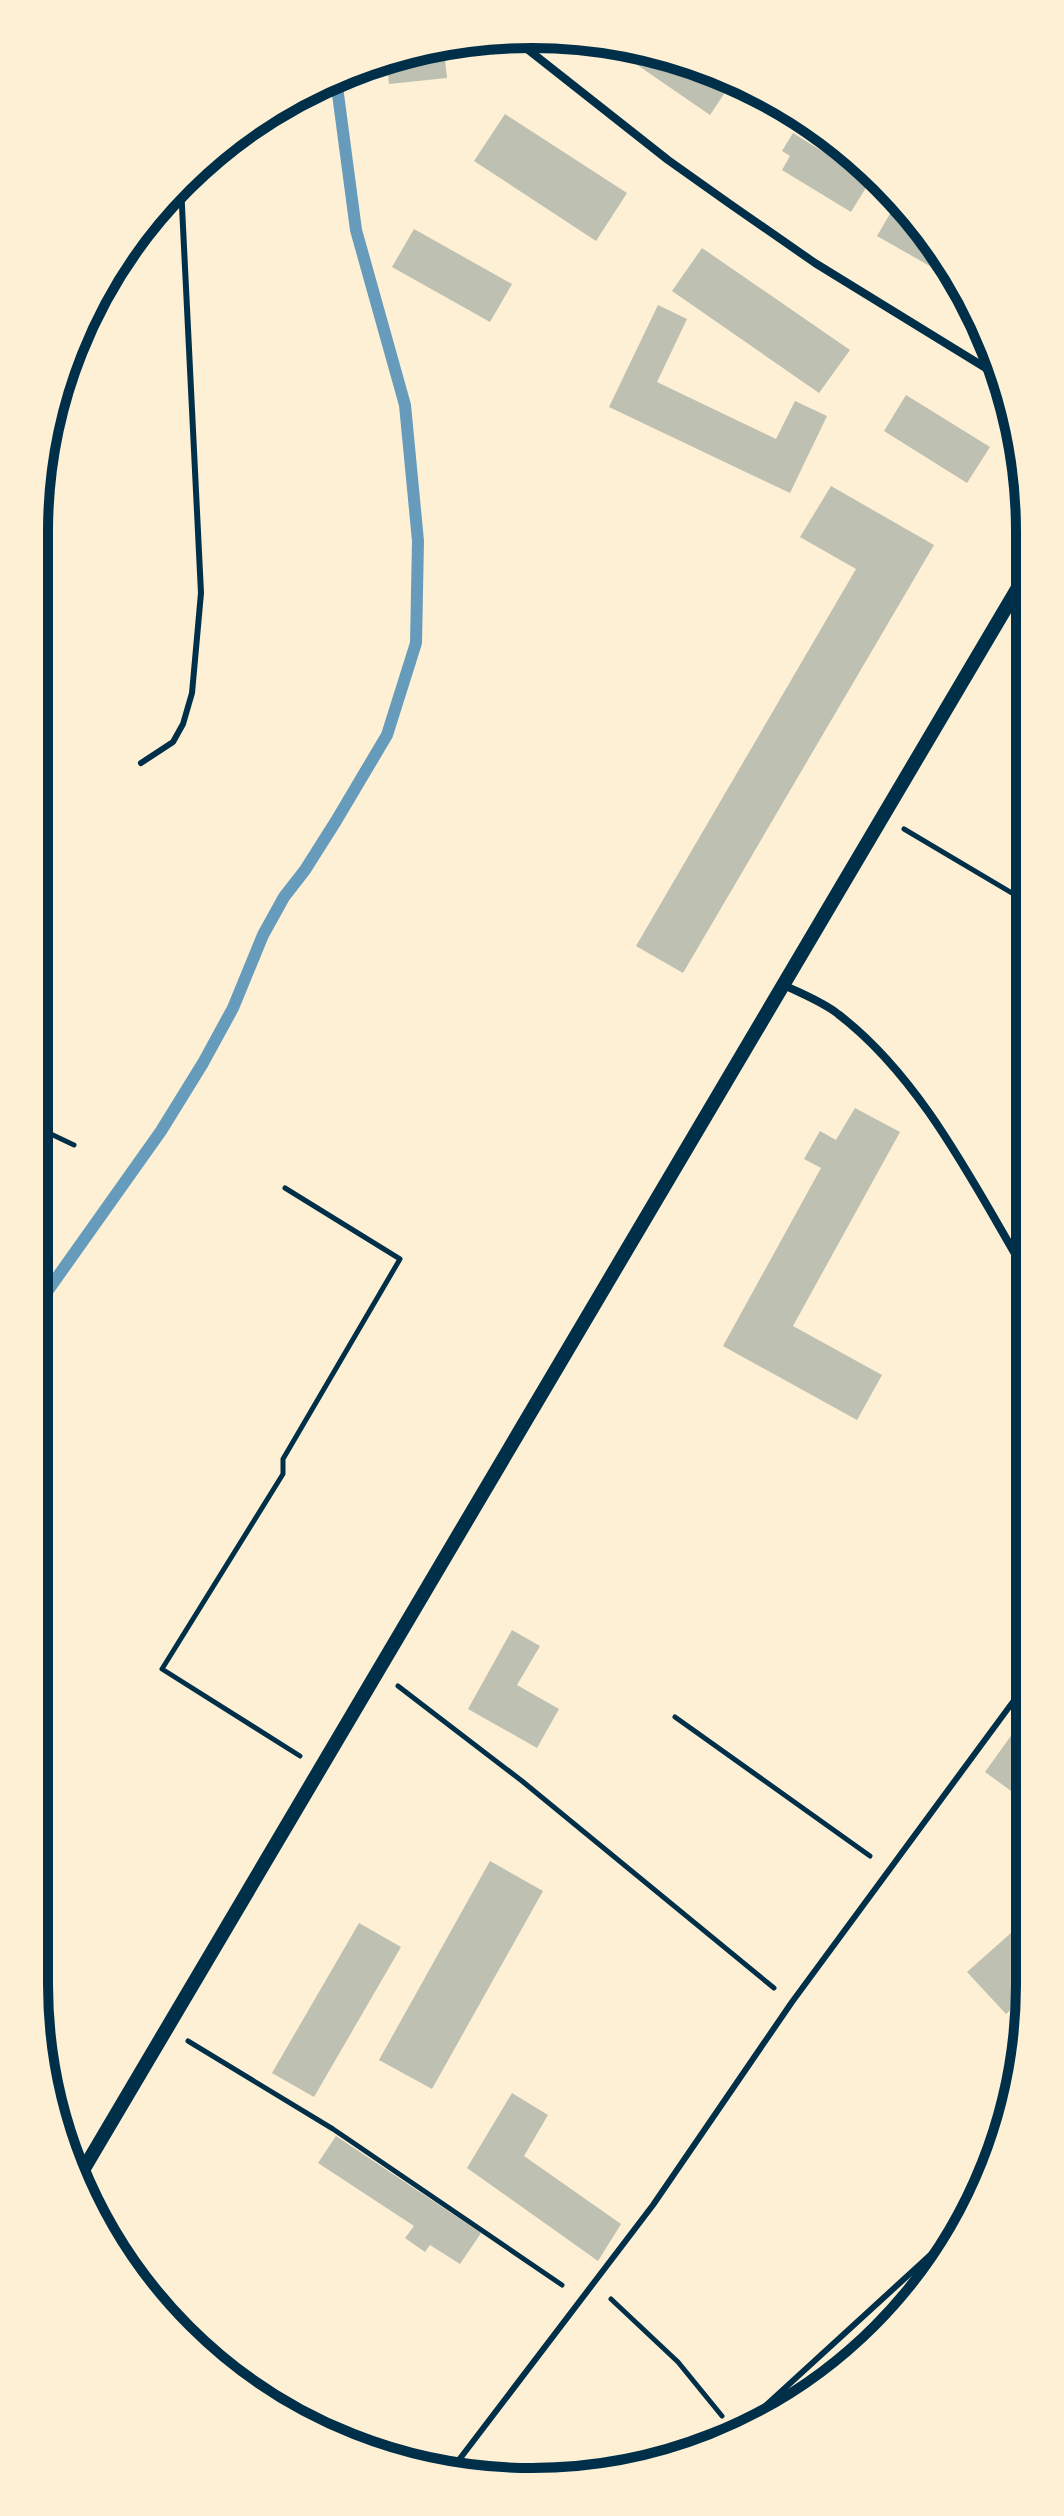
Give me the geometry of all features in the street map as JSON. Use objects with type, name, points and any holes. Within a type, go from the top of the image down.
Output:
[{"type":"street","points":[[526,48],[668,160],[778,238],[987,369]]},
{"type":"street","points":[[85,2168],[1016,591]]},
{"type":"street","points":[[784,985],[835,1011],[861,1033],[902,1079],[954,1152],[1016,1256]]},
{"type":"lane","points":[[141,763],[173,742],[183,724],[192,693],[201,593],[182,199]]},
{"type":"lane","points":[[457,2462],[653,2205],[792,2002],[1016,1698]]},
{"type":"lane","points":[[761,2410],[936,2250]]},
{"type":"path","points":[[883,816],[1016,895]]},
{"type":"path","points":[[48,1133],[74,1145]]},
{"type":"path","points":[[285,1188],[400,1259],[283,1459],[283,1474],[162,1669],[320,1769]]},
{"type":"path","points":[[379,1671],[522,1781],[792,2002]]},
{"type":"path","points":[[675,1717],[889,1870]]},
{"type":"path","points":[[167,2028],[333,2129],[582,2299]]},
{"type":"path","points":[[594,2283],[678,2362],[726,2421]]},
{"type":"building","points":[[445,56],[447,78],[389,84],[388,70]]},
{"type":"building","points":[[626,57],[657,64],[727,89],[710,115]]},
{"type":"building","points":[[505,114],[627,193],[596,241],[474,161]]},
{"type":"building","points":[[793,133],[854,171],[868,184],[851,212],[782,170],[790,156],[782,151]]},
{"type":"building","points":[[893,209],[939,271],[877,236]]},
{"type":"building","points":[[414,229],[512,284],[490,322],[392,267]]},
{"type":"building","points":[[702,248],[850,350],[819,393],[672,291]]},
{"type":"building","points":[[658,305],[687,319],[657,382],[776,439],[795,401],[827,416],[790,493],[609,407]]},
{"type":"building","points":[[906,395],[990,447],[967,483],[884,431]]},
{"type":"building","points":[[831,486],[934,545],[683,973],[636,946],[856,569],[800,537]]},
{"type":"building","points":[[855,1108],[900,1132],[793,1326],[882,1375],[857,1420],[723,1346],[821,1168],[804,1159],[820,1131],[836,1140]]},
{"type":"building","points":[[512,1630],[540,1646],[517,1685],[559,1709],[537,1748],[468,1709]]},
{"type":"building","points":[[1016,1729],[1016,1795],[985,1772]]},
{"type":"building","points":[[490,1861],[543,1891],[432,2089],[379,2060]]},
{"type":"building","points":[[359,1923],[401,1947],[314,2097],[272,2073]]},
{"type":"building","points":[[1016,1928],[1015,2006],[1006,2014],[967,1972]]},
{"type":"building","points":[[512,2093],[548,2115],[524,2156],[621,2224],[598,2261],[467,2168]]},
{"type":"building","points":[[336,2136],[481,2233],[460,2264],[430,2245],[425,2252],[405,2238],[414,2226],[318,2163]]},
{"type":"waterway","points":[[48,1290],[161,1131],[203,1063],[233,1008],[263,935],[284,897],[305,870],[387,735],[416,643],[418,541],[405,405],[356,230],[337,89]]}]
